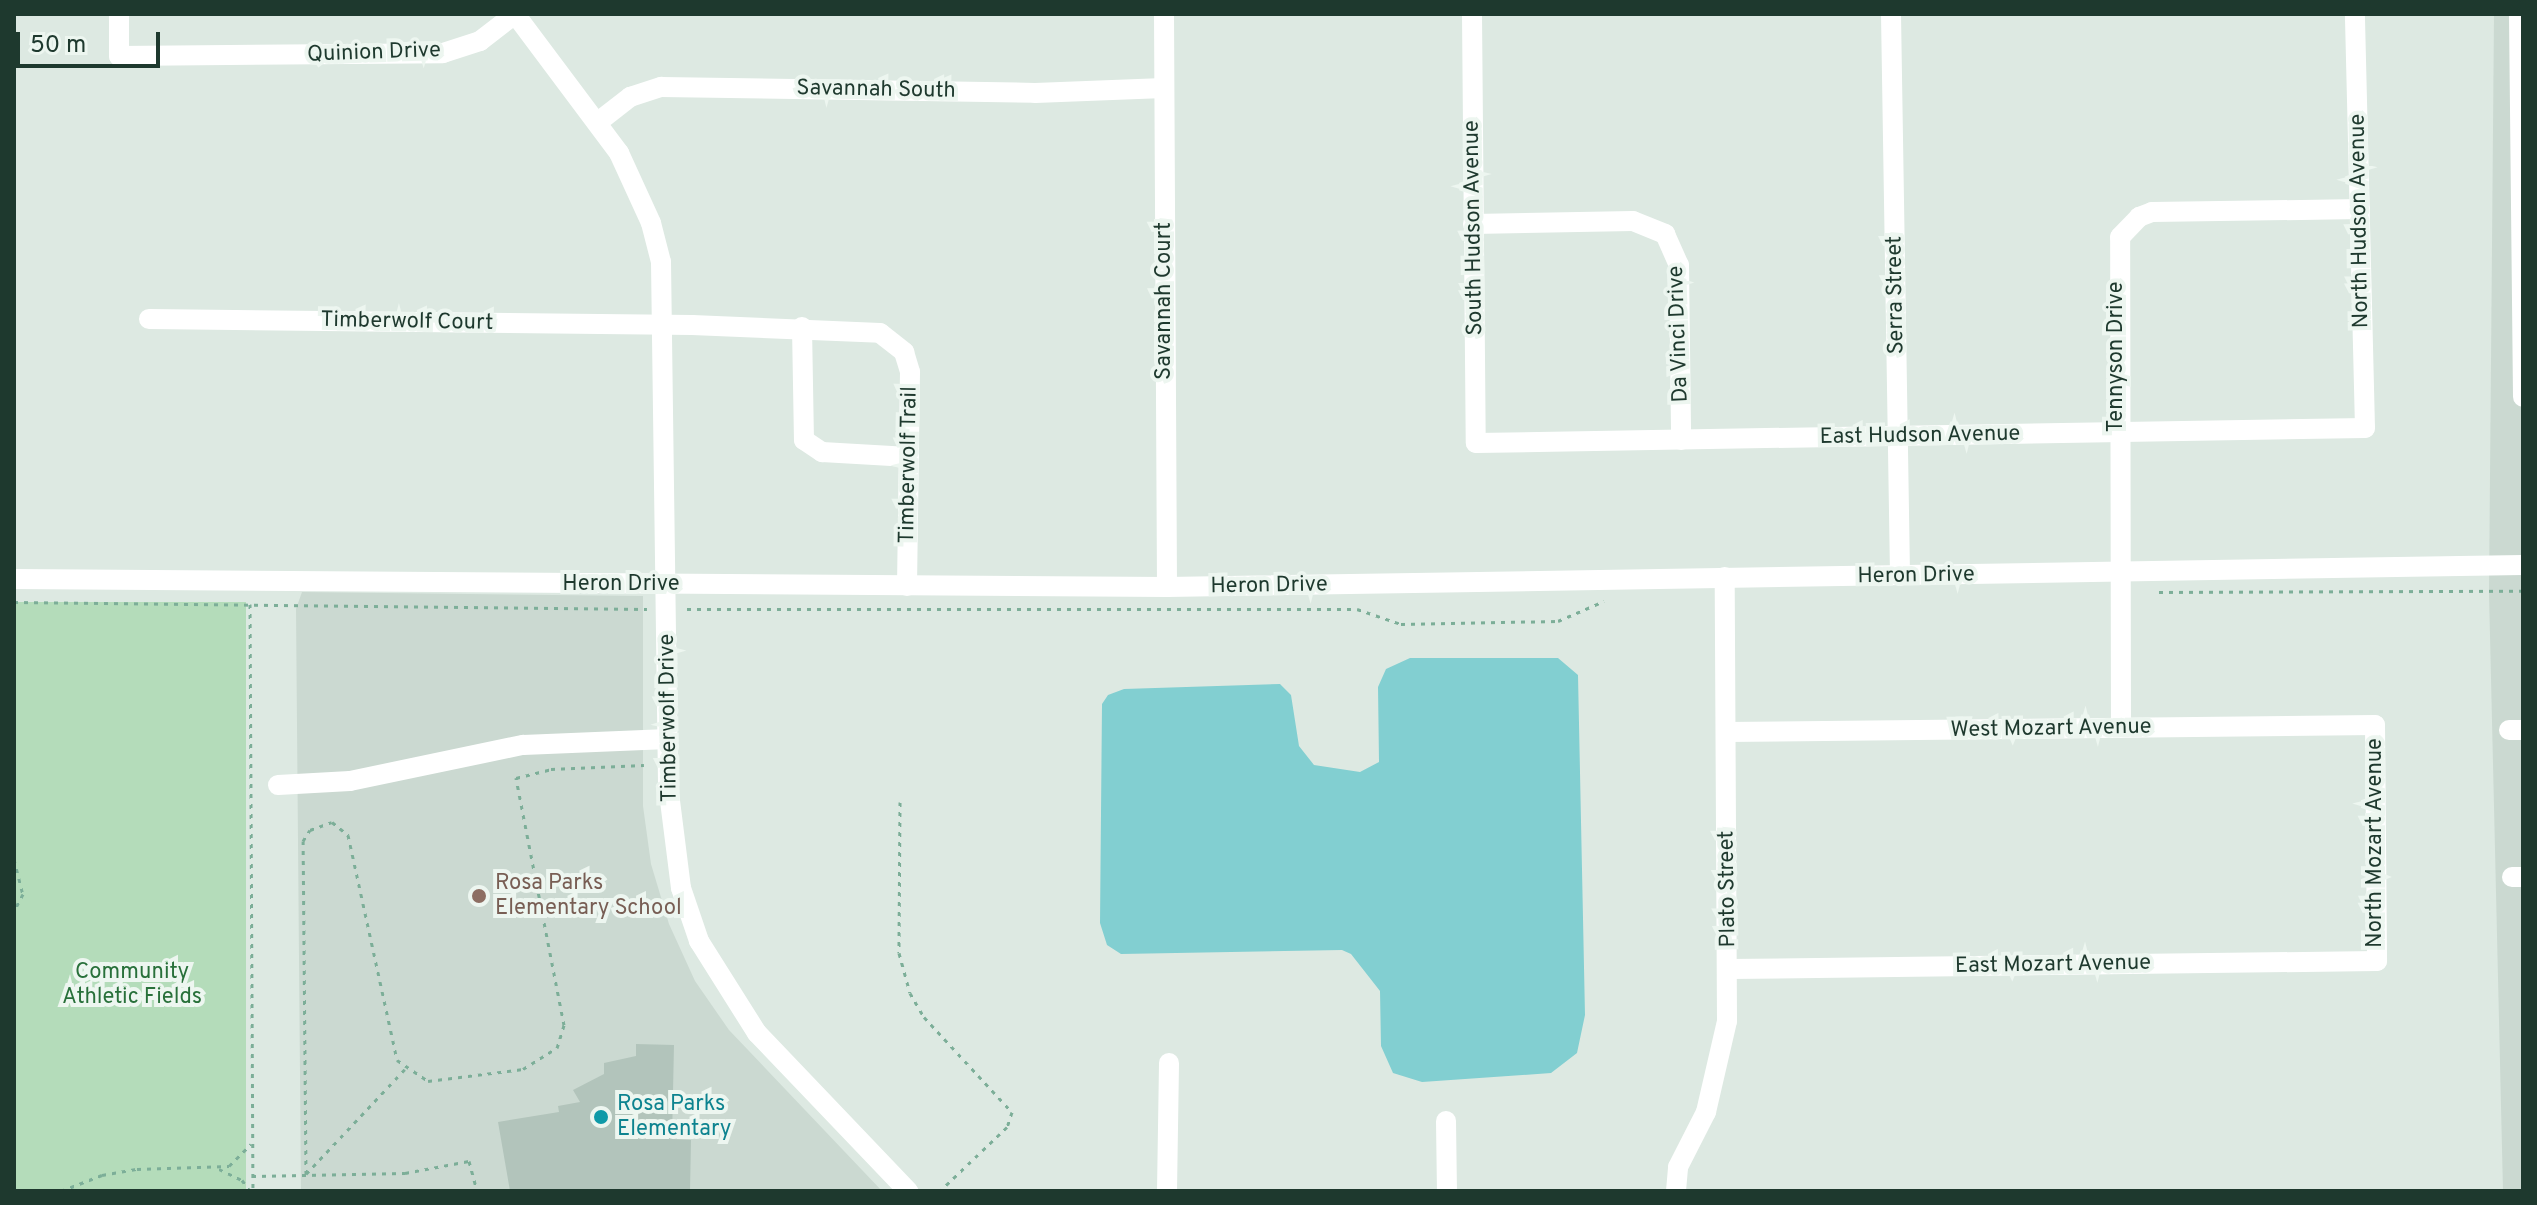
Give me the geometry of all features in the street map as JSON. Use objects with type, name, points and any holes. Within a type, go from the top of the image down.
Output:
[{"type":"street","name":"Quinion Drive","points":[[119,14],[119,56],[443,53],[480,41],[515,14]]},
{"type":"street","name":"Timberwolf Drive","points":[[515,14],[619,153],[651,223],[661,262],[666,325],[668,739],[672,839],[699,941],[757,1033],[908,1191]]},
{"type":"street","name":"Savannah Court","points":[[1164,14],[1167,587]]},
{"type":"street","name":"South Hudson Avenue","points":[[1472,14],[1476,443]]},
{"type":"street","name":"Serra Street","points":[[1891,14],[1900,576]]},
{"type":"street","name":"North Hudson Avenue","points":[[2355,14],[2365,428]]},
{"type":"street","points":[[2519,14],[2523,397]]},
{"type":"street","name":"Savannah South","points":[[598,122],[630,97],[661,87],[1035,93],[1164,88]]},
{"type":"street","name":"Tennyson Drive","points":[[2121,728],[2117,250],[2128,225],[2152,212],[2360,209]]},
{"type":"street","name":"Da Vinci Drive","points":[[1473,224],[1633,221],[1665,234],[1679,265],[1681,440]]},
{"type":"street","name":"Timberwolf Court","points":[[149,319],[666,325]]},
{"type":"street","name":"Timberwolf Trail","points":[[666,325],[865,329],[893,338],[910,372],[907,586]]},
{"type":"street","points":[[802,327],[804,440],[822,452],[909,457]]},
{"type":"street","name":"East Hudson Avenue","points":[[1476,443],[2365,428]]},
{"type":"street","name":"Heron Drive","points":[[14,579],[667,586],[1167,587],[1900,576],[2118,582],[2523,565]]},
{"type":"street","name":"Plato Street","points":[[1676,1191],[1678,1167],[1706,1112],[1721,1055],[1729,969],[1725,577]]},
{"type":"street","name":"West Mozart Avenue","points":[[1726,732],[2375,725]]},
{"type":"street","name":"North Mozart Avenue","points":[[2375,725],[2377,961]]},
{"type":"street","points":[[278,785],[373,778],[523,745],[668,739]]},
{"type":"street","name":"East Mozart Avenue","points":[[1729,969],[2377,961]]},
{"type":"street","points":[[1167,1191],[1169,1063]]},
{"type":"street","points":[[1446,1121],[1447,1191]]},
{"type":"path","points":[[2118,582],[2523,591]]},
{"type":"path","points":[[693,609],[1357,609],[1401,624],[1558,621],[1608,599]]},
{"type":"path","points":[[14,602],[645,609]]},
{"type":"path","points":[[250,604],[252,1191]]},
{"type":"path","points":[[306,1174],[303,841],[322,823],[342,827],[348,835],[397,1060],[405,1069],[428,1081],[448,1083],[523,1069],[557,1048],[563,1000],[516,778],[551,769],[644,765]]},
{"type":"path","points":[[900,802],[899,953],[910,993],[924,1017],[1012,1112],[1007,1127],[942,1189]]},
{"type":"path","points":[[14,859],[23,894],[14,911]]},
{"type":"path","points":[[306,1174],[405,1069]]},
{"type":"path","points":[[215,1168],[241,1158],[252,1140]]},
{"type":"path","points":[[252,1176],[405,1173],[469,1161],[477,1191]]},
{"type":"path","points":[[61,1191],[95,1177],[137,1169],[215,1168],[230,1172],[252,1191]]},
{"type":"shaded area","points":[[2494,14],[2523,14],[2523,1191],[2503,1191],[2489,593]]},
{"type":"shaded area","name":"Rosa Parks Elementary School","points":[[302,592],[643,596],[643,806],[651,864],[669,924],[695,981],[729,1030],[882,1191],[301,1191],[296,609]]},
{"type":"green space","name":"Community Athletic Fields","points":[[14,602],[246,602],[246,1191],[14,1191]]},
{"type":"water","points":[[1410,658],[1558,658],[1578,675],[1585,1015],[1577,1053],[1551,1073],[1422,1082],[1393,1073],[1381,1046],[1380,991],[1351,954],[1342,950],[1121,954],[1107,945],[1100,923],[1102,704],[1108,695],[1124,689],[1280,684],[1291,695],[1299,746],[1314,765],[1360,772],[1379,762],[1378,687],[1386,669]]},
{"type":"building","name":"Rosa Parks Elementary","points":[[636,1044],[674,1045],[672,1139],[691,1140],[690,1191],[510,1191],[498,1122],[559,1112],[558,1106],[580,1102],[573,1090],[604,1074],[604,1063],[636,1056]]},
{"type":"place","name":"Rosa Parks Elementary School","points":[[479,896]]},
{"type":"place","name":"Rosa Parks Elementary","points":[[601,1117]]}]
